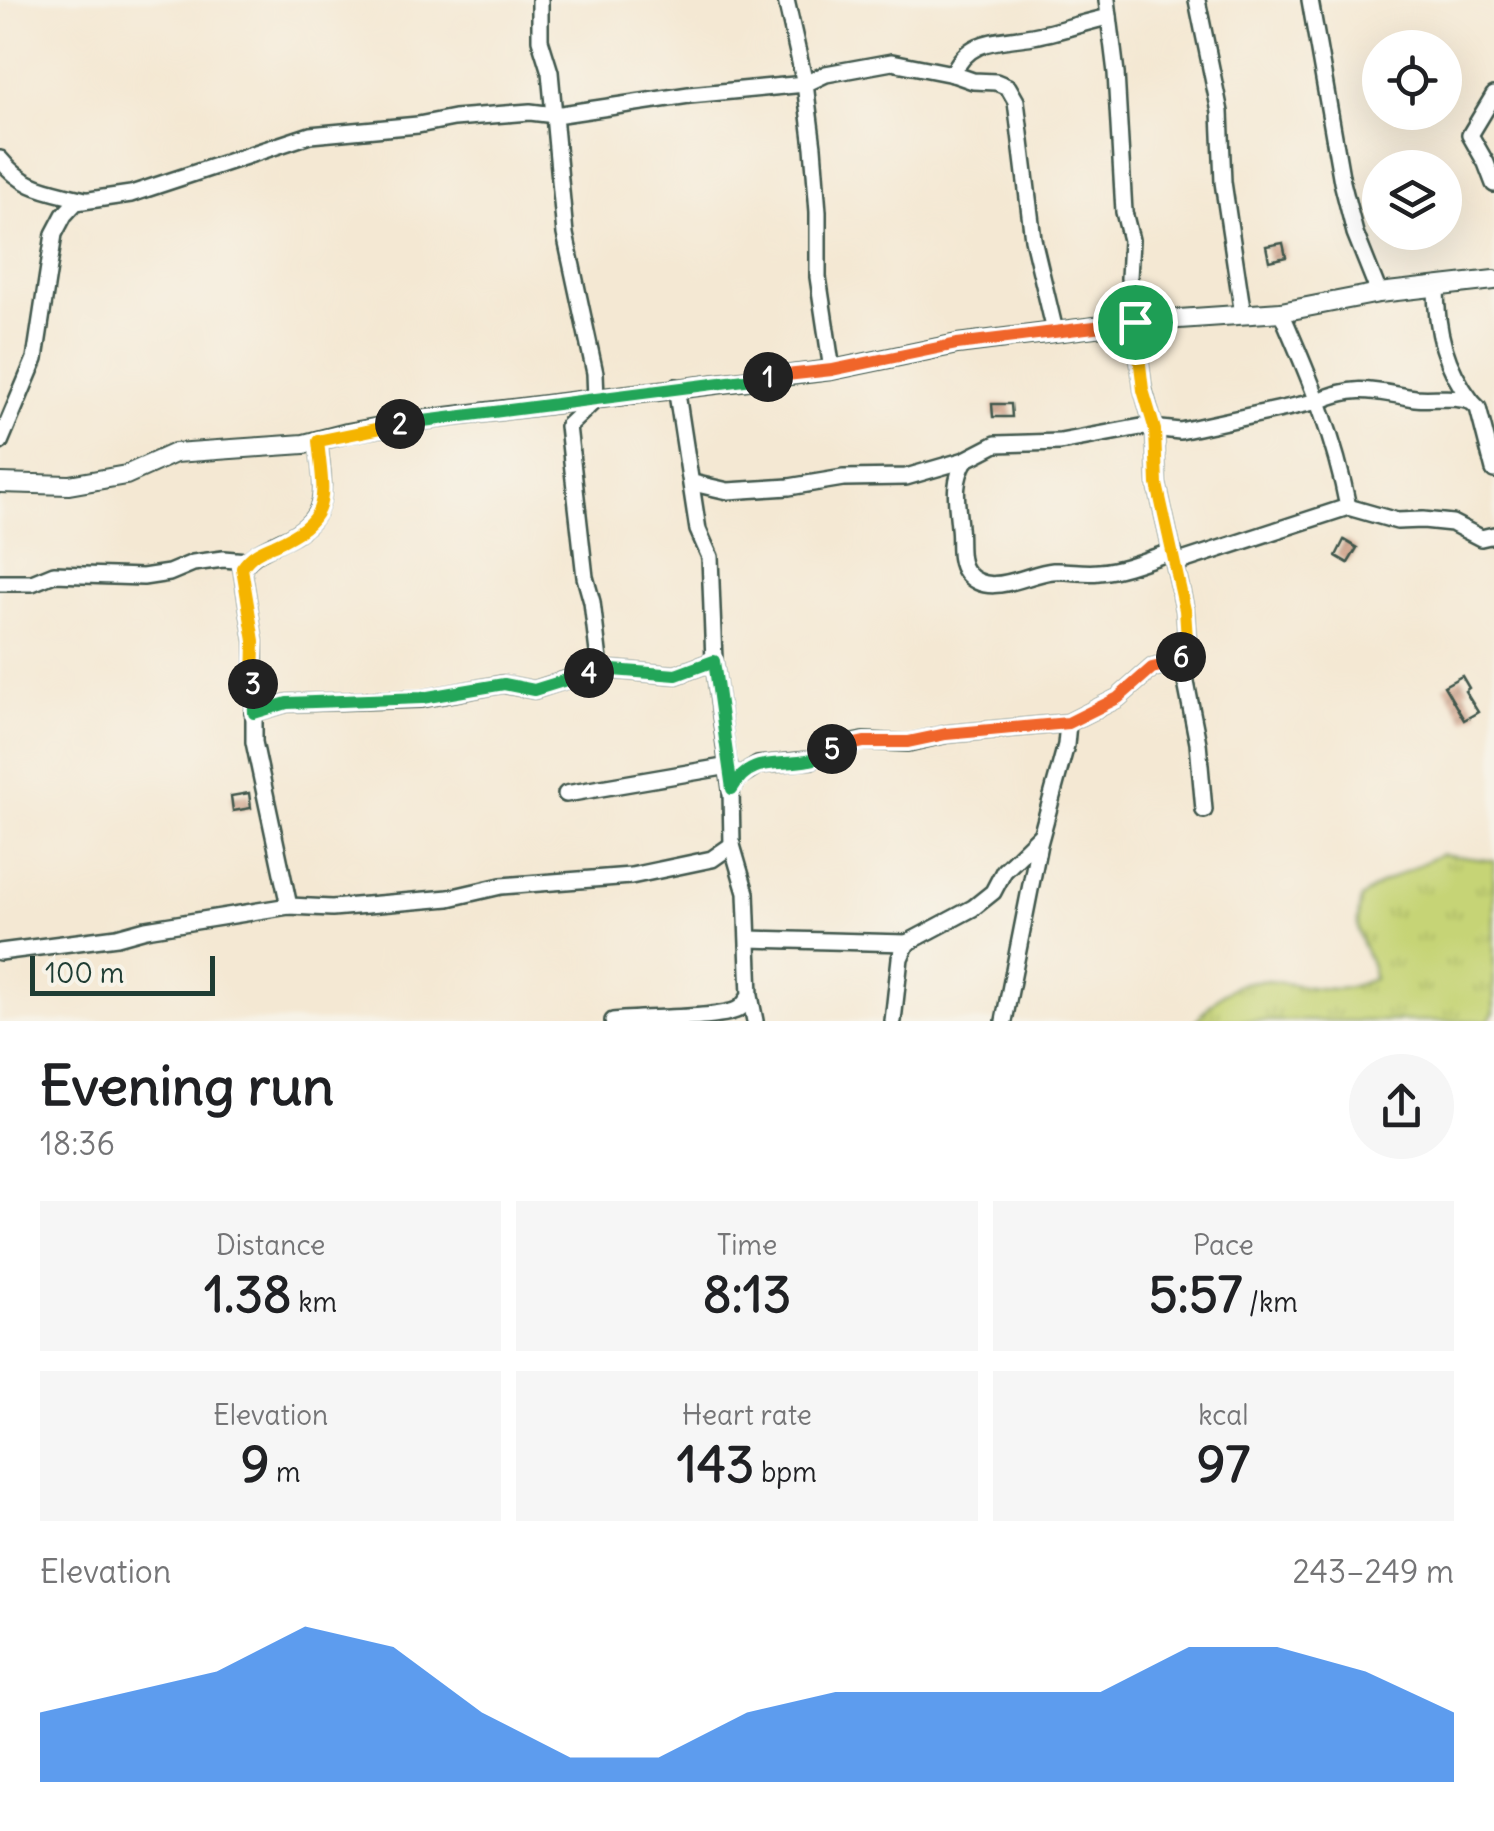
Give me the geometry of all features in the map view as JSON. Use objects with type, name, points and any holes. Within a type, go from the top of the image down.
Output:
[{"type":"street","points":[[540,0],[540,40],[550,72],[565,234],[592,356],[596,399]]},
{"type":"street","points":[[786,0],[805,84],[818,212],[818,277],[832,370]]},
{"type":"street","points":[[1107,0],[1116,74],[1124,212],[1130,240],[1129,278],[1143,390],[1155,430],[1157,484],[1185,610],[1187,639],[1181,657],[1198,743],[1204,810]]},
{"type":"street","points":[[1197,0],[1220,112],[1223,182],[1243,314]]},
{"type":"street","points":[[1310,0],[1346,199],[1355,233],[1380,292]]},
{"type":"street","points":[[953,74],[959,60],[982,42],[1034,36],[1109,17]]},
{"type":"street","points":[[0,442],[35,359],[54,234],[76,202],[164,185],[310,136],[516,113],[555,116],[689,95],[805,84],[826,74],[892,62],[996,82],[1008,88],[1016,101],[1033,239],[1056,332]]},
{"type":"street","points":[[1494,94],[1470,135],[1494,184]]},
{"type":"street","points":[[0,159],[15,177],[36,189],[85,200]]},
{"type":"street","points":[[0,483],[69,485],[126,475],[175,453],[304,444],[412,422],[832,370],[957,344],[1135,322],[1281,312],[1380,292],[1494,280]]},
{"type":"street","points":[[1436,286],[1442,349],[1459,384],[1478,408],[1494,470]]},
{"type":"street","points":[[1281,312],[1319,400],[1340,464],[1348,507]]},
{"type":"street","points":[[676,387],[698,530],[710,557],[714,661],[732,789],[732,845],[746,894],[750,996],[755,1021]]},
{"type":"street","points":[[693,483],[728,490],[789,487],[843,478],[906,477],[965,460],[996,444],[1020,440],[1060,442],[1141,427],[1180,431],[1319,400],[1340,391],[1378,388],[1417,398],[1472,402]]},
{"type":"street","points":[[596,399],[568,426],[600,669]]},
{"type":"street","points":[[289,906],[254,742],[254,641],[242,568],[251,555],[300,533],[314,521],[322,506],[318,441]]},
{"type":"street","points":[[965,460],[954,492],[960,555],[966,572],[978,580],[1006,586],[1031,575],[1054,571],[1105,572],[1174,557],[1305,524],[1348,507],[1397,522],[1452,524],[1482,538],[1494,537]]},
{"type":"street","points":[[0,584],[32,583],[54,574],[143,577],[223,559],[247,560]]},
{"type":"street","points":[[732,789],[738,778],[758,765],[811,760],[840,746],[1068,723],[1118,698],[1152,668],[1181,657]]},
{"type":"street","points":[[254,713],[287,703],[422,698],[504,684],[534,690],[600,669],[676,675],[714,661]]},
{"type":"street","points":[[1004,1021],[1068,723]]},
{"type":"street","points":[[566,794],[729,766]]},
{"type":"street","points":[[749,939],[907,943],[973,908],[993,892],[1004,870],[1042,834]]},
{"type":"street","points":[[0,952],[117,937],[146,928],[289,906],[348,907],[448,898],[500,886],[630,876],[712,859],[732,845]]},
{"type":"street","points":[[893,1021],[900,958],[907,943]]},
{"type":"street","points":[[613,1021],[641,1016],[710,1016],[738,1010],[750,996]]},
{"type":"green space","points":[[1441,854],[1494,861],[1494,1012],[1488,1021],[1196,1021],[1215,1001],[1246,982],[1336,989],[1374,979],[1358,930],[1361,898],[1380,884]]},
{"type":"building","points":[[1283,243],[1286,257],[1269,261],[1266,246]]},
{"type":"building","points":[[992,404],[1011,404],[1012,417],[993,417]]},
{"type":"building","points":[[1344,540],[1357,548],[1348,563],[1336,556]]},
{"type":"building","points":[[1462,676],[1469,688],[1465,691],[1478,712],[1464,720],[1444,686]]},
{"type":"building","points":[[249,793],[251,808],[233,811],[231,796]]},
{"type":"route","points":[[1135,322],[1143,390],[1155,430],[1157,484],[1185,610],[1187,639],[1181,657],[1173,663],[1152,668],[1118,698],[1068,723],[840,746],[811,760],[758,765],[738,778],[732,789],[714,661],[676,675],[600,669],[534,690],[504,684],[422,698],[287,703],[254,713],[254,641],[242,568],[251,555],[300,533],[314,521],[322,506],[318,441],[347,432],[412,422],[832,370],[957,344],[1135,322]]}]
